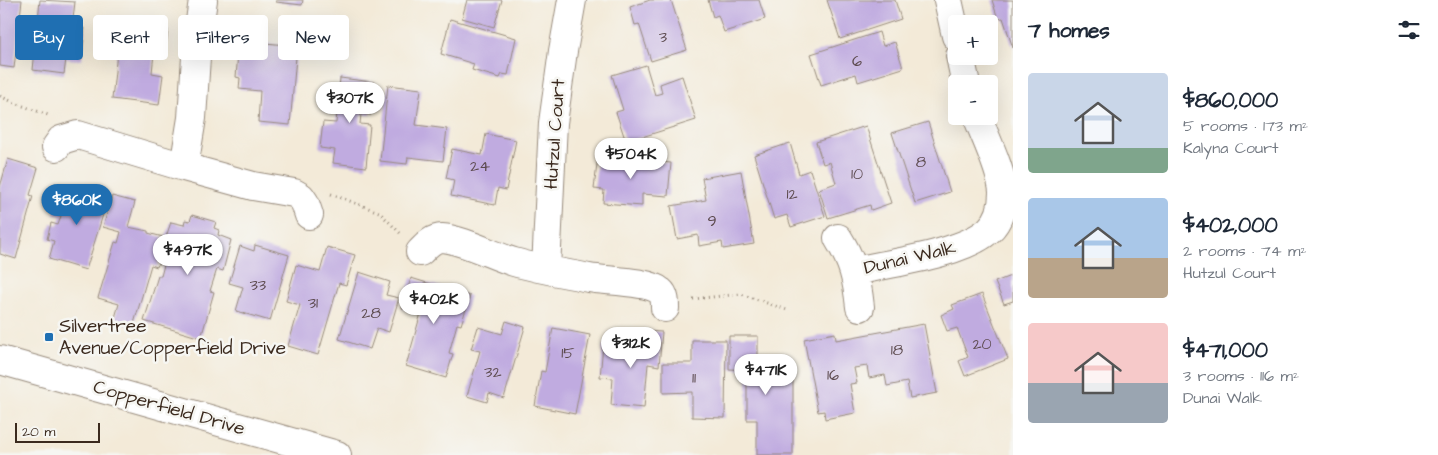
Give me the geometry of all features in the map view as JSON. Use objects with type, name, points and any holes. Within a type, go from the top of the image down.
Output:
[{"type":"street","points":[[184,167],[192,118],[197,42],[203,0]]},
{"type":"street","name":"Hutzul Court","points":[[546,269],[553,123],[562,51],[572,0]]},
{"type":"street","points":[[948,0],[951,15]]},
{"type":"street","name":"Dunai Walk","points":[[855,271],[940,253],[962,246],[989,230],[997,219],[1002,206],[1003,191],[1000,176],[980,125]]},
{"type":"street","points":[[62,142],[78,135],[253,186],[302,204]]},
{"type":"street","points":[[422,249],[431,241],[440,238],[515,262],[596,279],[651,286],[660,291],[664,298],[665,306]]},
{"type":"street","name":"Dunai Walk","points":[[838,238],[849,256],[855,271],[860,306]]},
{"type":"street","name":"Copperfield Drive","points":[[0,360],[338,455]]},
{"type":"path","points":[[0,96],[55,117],[62,142]]},
{"type":"path","points":[[302,204],[308,185],[379,212],[399,232],[422,249]]},
{"type":"path","points":[[665,306],[740,294],[786,310]]},
{"type":"building","points":[[0,0],[22,0],[20,15],[15,15],[14,68],[0,66]]},
{"type":"building","points":[[40,0],[75,2],[73,15],[38,15]]},
{"type":"building","points":[[276,0],[303,0],[302,5],[276,2]]},
{"type":"building","points":[[467,0],[502,0],[494,27],[462,18]]},
{"type":"building","points":[[650,0],[671,0],[687,50],[651,61],[639,24],[635,25],[630,7]]},
{"type":"building","points":[[708,0],[759,0],[765,19],[724,32],[718,15],[713,17]]},
{"type":"building","points":[[827,0],[895,0],[901,19],[840,39]]},
{"type":"building","points":[[992,0],[1013,0],[1013,48],[1003,18],[998,19]]},
{"type":"building","points":[[450,19],[516,38],[508,75],[502,74],[500,78],[472,70],[474,64],[441,54]]},
{"type":"building","points":[[83,28],[85,28],[83,49]]},
{"type":"building","points":[[879,32],[883,46],[895,42],[903,68],[858,82],[856,74],[821,85],[811,54]]},
{"type":"building","points":[[268,43],[278,44],[278,60],[296,60],[290,125],[258,122],[260,91],[239,89],[240,78],[236,77],[237,60],[268,60]]},
{"type":"building","points":[[34,60],[66,60],[64,74],[33,70]]},
{"type":"building","points":[[116,60],[153,60],[152,73],[163,75],[159,105],[112,99]]},
{"type":"building","points":[[646,65],[655,95],[662,93],[660,84],[682,76],[696,120],[626,142],[616,112],[623,110],[612,75]]},
{"type":"building","points":[[340,78],[374,82],[371,115],[361,114],[360,124],[370,125],[366,167],[333,163],[335,150],[320,148],[323,122],[336,123]]},
{"type":"building","points":[[388,85],[421,89],[416,125],[447,129],[443,161],[408,157],[407,164],[380,161]]},
{"type":"building","points":[[928,122],[950,192],[915,203],[892,133]]},
{"type":"building","points":[[866,126],[891,203],[871,210],[870,205],[828,218],[819,189],[836,183],[830,162],[823,164],[816,142]]},
{"type":"building","points":[[486,134],[516,140],[506,190],[498,188],[495,205],[451,196],[454,180],[446,178],[452,149],[482,155]]},
{"type":"building","points":[[790,143],[799,174],[810,170],[825,216],[791,227],[787,215],[774,219],[754,155]]},
{"type":"building","points":[[598,156],[671,163],[668,196],[642,194],[642,206],[603,203],[604,190],[594,189]]},
{"type":"building","points":[[8,159],[38,168],[30,195],[33,196],[16,259],[0,254],[0,187]]},
{"type":"building","points":[[741,171],[754,244],[723,249],[722,242],[699,246],[698,235],[677,239],[671,206],[706,200],[702,178]]},
{"type":"building","points":[[78,186],[109,195],[86,270],[49,259],[54,241],[47,239],[51,223],[58,225],[61,216],[54,214],[61,190],[75,195]]},
{"type":"building","points":[[112,196],[135,202],[128,227],[148,231],[148,233],[163,237],[158,254],[161,255],[157,267],[151,265],[133,327],[114,321],[119,304],[98,298],[115,242],[118,243],[121,232],[103,227]]},
{"type":"building","points":[[192,215],[216,222],[214,228],[219,230],[218,235],[231,240],[223,271],[217,269],[210,291],[214,292],[201,338],[144,321],[167,254],[161,252],[171,222],[184,225],[185,220],[190,221]]},
{"type":"building","points":[[255,245],[289,255],[270,321],[236,311],[243,287],[229,283],[240,246],[254,251]]},
{"type":"building","points":[[327,247],[355,255],[346,285],[339,283],[318,355],[288,346],[300,305],[286,301],[296,265],[320,272]]},
{"type":"building","points":[[359,272],[390,282],[386,295],[399,298],[389,332],[377,328],[370,349],[339,339]]},
{"type":"building","points":[[1013,275],[1013,301],[1004,304],[995,282]]},
{"type":"building","points":[[411,278],[470,296],[461,325],[457,324],[449,353],[453,354],[446,378],[406,366],[421,313],[402,308]]},
{"type":"building","points":[[982,294],[1008,359],[965,376],[959,361],[968,357],[957,328],[947,331],[941,315],[954,309],[952,305]]},
{"type":"building","points":[[506,321],[525,327],[504,398],[489,393],[487,402],[467,396],[480,351],[471,349],[478,327],[502,334]]},
{"type":"building","points":[[924,324],[937,393],[910,398],[907,382],[887,386],[885,375],[869,378],[867,366],[854,368],[857,383],[850,384],[855,413],[825,419],[824,411],[818,412],[804,339],[835,333],[836,340]]},
{"type":"building","points":[[553,328],[590,335],[575,414],[535,406],[541,371],[545,372]]},
{"type":"building","points":[[645,331],[662,332],[659,366],[648,364],[644,408],[611,405],[613,378],[600,377],[603,345],[621,347],[621,341],[644,343]]},
{"type":"building","points":[[729,336],[758,336],[758,364],[793,363],[793,455],[757,455],[757,420],[747,420],[747,370],[729,369]]},
{"type":"building","points":[[692,340],[726,340],[725,418],[692,417],[692,392],[663,393],[663,363],[692,363]]},
{"type":"place","name":"Silvertree Avenue/Copperfield Drive","points":[[49,337]]}]
